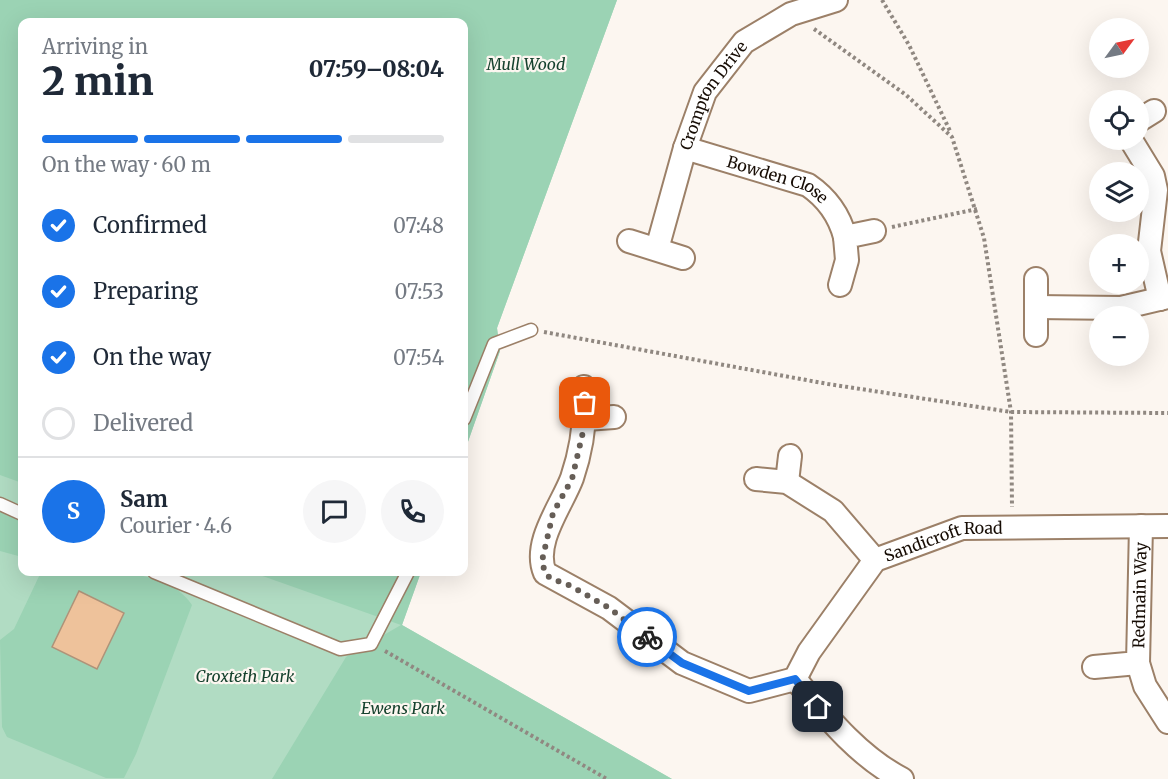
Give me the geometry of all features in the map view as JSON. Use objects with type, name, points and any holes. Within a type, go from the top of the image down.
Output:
[{"type":"street","name":"Crompton Drive","points":[[657,249],[685,148],[705,92],[744,42],[791,14],[836,0]]},
{"type":"street","name":"Bowden Close","points":[[685,148],[808,185],[821,193],[835,212],[845,237],[847,260],[840,285]]},
{"type":"street","points":[[1036,307],[1121,308],[1164,298],[1149,251],[1156,190],[1153,176],[1137,150]]},
{"type":"street","points":[[845,237],[874,231]]},
{"type":"street","points":[[629,241],[683,258]]},
{"type":"street","points":[[1036,279],[1036,335]]},
{"type":"street","points":[[584,387],[586,419],[572,479],[553,513],[542,561],[545,573],[609,608],[682,663],[749,691],[795,679],[830,721],[884,770],[902,779]]},
{"type":"street","points":[[586,419],[614,417]]},
{"type":"street","points":[[787,482],[790,456]]},
{"type":"street","points":[[756,479],[787,482],[833,511],[875,560]]},
{"type":"street","name":"Redmain Way","points":[[1141,526],[1138,663],[1145,686],[1168,722]]},
{"type":"street","name":"Sandicroft Road","points":[[795,679],[808,652],[875,560],[962,528],[1168,526]]},
{"type":"street","name":"Redmain Way","points":[[1094,667],[1138,663]]},
{"type":"lane","points":[[468,408],[494,344],[531,330]]},
{"type":"lane","points":[[0,504],[18,512]]},
{"type":"lane","points":[[164,576],[340,649],[371,644],[406,576]]},
{"type":"path","points":[[882,0],[909,45],[952,136],[984,238],[1011,412],[1012,526]]},
{"type":"path","points":[[791,14],[906,95],[952,136]]},
{"type":"path","points":[[874,231],[976,209]]},
{"type":"path","points":[[531,330],[828,384],[1011,412],[1168,413]]},
{"type":"path","points":[[371,644],[607,779]]},
{"type":"green space","name":"Croxteth Park","points":[[0,0],[617,0],[497,328],[500,351],[468,442],[468,18],[18,18],[18,576],[420,576],[402,625],[672,779],[0,779]]},
{"type":"green space","name":"Mull Wood","points":[[0,0],[617,0],[497,328],[500,351],[468,442],[468,18],[18,18],[18,482],[0,475]]},
{"type":"green space","points":[[0,512],[18,520],[18,556],[0,551]]},
{"type":"green space","points":[[39,576],[144,576],[163,582],[180,592],[192,605],[136,754],[124,778],[106,778],[7,737],[2,727],[0,640],[14,629]],"holes":[[[79,591],[124,613],[97,668],[52,647]]]},
{"type":"green space","name":"Ewens Park","points":[[262,576],[420,576],[402,625],[672,779],[272,779],[346,657],[401,625]]},
{"type":"building","points":[[79,591],[124,613],[97,669],[52,647]]},
{"type":"way so far","points":[[585,403],[586,419],[572,479],[553,513],[542,561],[543,568],[550,578],[571,586],[609,608],[647,637]]},
{"type":"route","points":[[647,637],[682,663],[749,691],[795,679],[818,707]]}]
